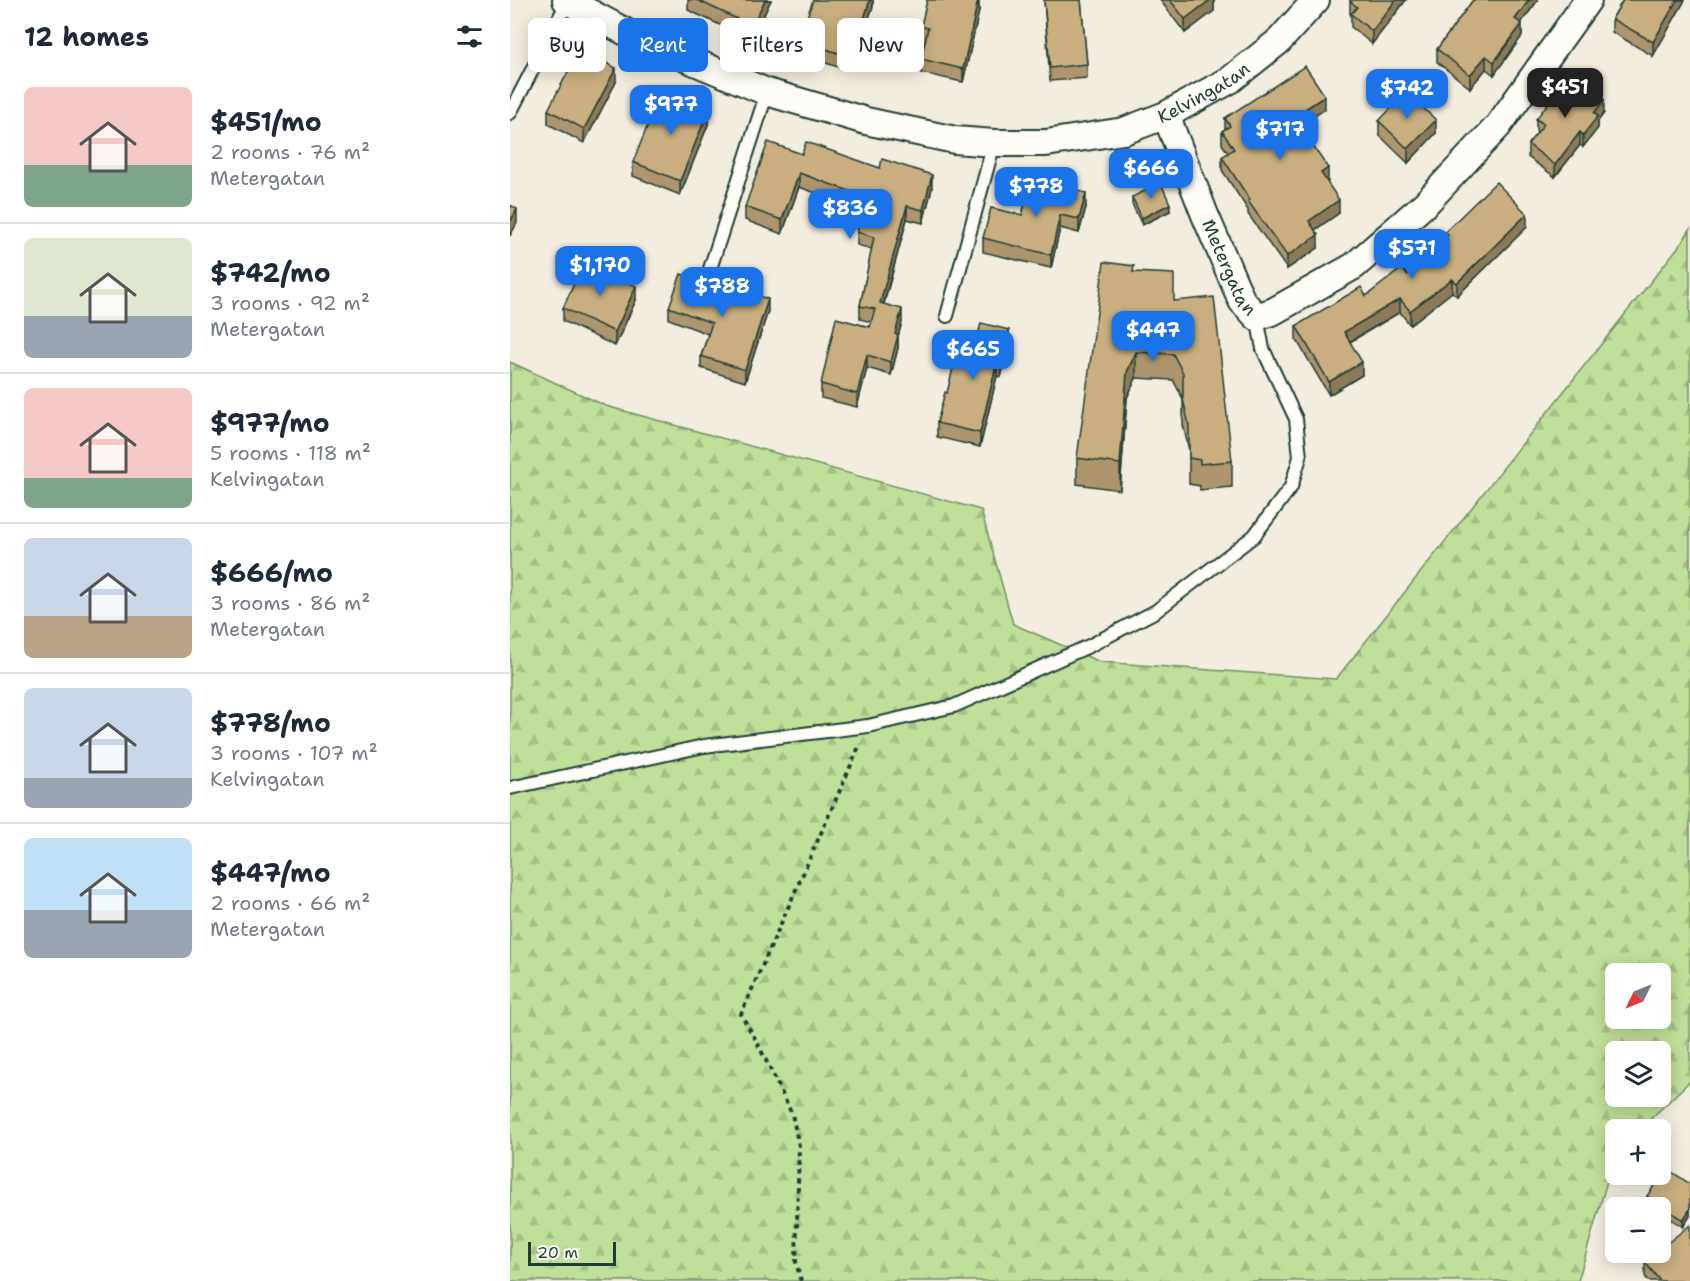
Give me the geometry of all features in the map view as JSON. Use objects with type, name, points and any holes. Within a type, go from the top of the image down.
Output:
[{"type":"street","name":"Kelvingatan","points":[[567,1],[637,38],[767,92],[866,121],[955,140],[1046,143],[1124,131],[1166,116],[1230,80],[1278,41],[1316,0]]},
{"type":"street","name":"Metergatan","points":[[1166,116],[1242,302],[1257,317],[1274,311],[1354,266],[1426,203],[1498,126],[1588,0]]},
{"type":"lane","name":"Kelvingatan","points":[[510,113],[567,1]]},
{"type":"lane","points":[[708,275],[767,92]]},
{"type":"lane","points":[[947,316],[994,143]]},
{"type":"lane","points":[[510,788],[704,746],[868,726],[954,706],[1089,646],[1156,611],[1254,536],[1291,487],[1300,457],[1296,419],[1263,349],[1257,317]]},
{"type":"path","points":[[801,1281],[796,1262],[799,1146],[792,1114],[741,1014],[868,726]]},
{"type":"green space","points":[[1690,229],[1690,1081],[1671,1099],[1671,1041],[1605,1041],[1605,1107],[1663,1107],[1650,1119],[1605,1119],[1606,1185],[1578,1281],[510,1281],[510,362],[606,406],[981,510],[1013,624],[1100,662],[1336,679],[1683,241]]},
{"type":"building","points":[[697,0],[765,0],[756,18],[735,18]]},
{"type":"building","points":[[813,0],[870,0],[864,18],[837,18],[837,53],[825,49],[825,18],[807,18]]},
{"type":"building","points":[[927,0],[978,0],[963,69],[924,60],[928,28],[924,27],[923,18]]},
{"type":"building","points":[[1044,0],[1081,0],[1087,64],[1050,68]]},
{"type":"building","points":[[1170,0],[1210,0],[1185,19]]},
{"type":"building","points":[[1350,0],[1396,0],[1372,31],[1351,14],[1357,7]]},
{"type":"building","points":[[1473,0],[1529,0],[1515,19],[1522,24],[1494,62],[1486,56],[1470,75],[1437,49]]},
{"type":"building","points":[[1623,0],[1677,0],[1653,42],[1612,19]]},
{"type":"building","points":[[606,63],[616,68],[584,129],[548,110],[568,72],[606,72]]},
{"type":"building","points":[[1305,66],[1325,96],[1293,117],[1328,168],[1321,173],[1339,200],[1309,221],[1318,235],[1287,256],[1248,201],[1250,200],[1222,157],[1234,149],[1222,131],[1230,126],[1225,118]]},
{"type":"building","points":[[1570,75],[1604,100],[1594,113],[1598,116],[1583,135],[1580,132],[1555,165],[1528,144],[1544,124],[1536,119]]},
{"type":"building","points":[[662,90],[709,109],[680,181],[633,162]]},
{"type":"building","points":[[1406,92],[1436,120],[1408,149],[1379,121]]},
{"type":"building","points":[[768,142],[802,154],[806,142],[880,168],[882,159],[932,175],[923,210],[907,206],[880,303],[902,309],[891,362],[867,355],[857,394],[821,384],[836,318],[870,327],[875,309],[860,306],[874,237],[857,232],[866,197],[799,173],[782,220],[745,207]]},
{"type":"building","points":[[1031,179],[1086,193],[1079,219],[1060,215],[1051,255],[983,238],[991,208],[1022,215]]},
{"type":"building","points":[[1496,182],[1527,214],[1457,283],[1452,279],[1410,311],[1400,299],[1344,332],[1362,362],[1329,382],[1296,326],[1361,287],[1366,296],[1402,268],[1407,275],[1448,235],[1445,232]]},
{"type":"building","points":[[1161,183],[1170,204],[1142,218],[1132,197]]},
{"type":"building","points":[[510,205],[517,209],[510,222]]},
{"type":"building","points":[[584,262],[636,286],[615,332],[563,308]]},
{"type":"building","points":[[1104,262],[1134,266],[1133,272],[1174,274],[1174,301],[1214,297],[1232,461],[1200,464],[1200,460],[1189,458],[1189,425],[1183,399],[1183,373],[1173,354],[1136,352],[1127,372],[1120,464],[1077,458]]},
{"type":"building","points":[[681,274],[723,289],[724,285],[768,299],[745,370],[701,356],[712,323],[669,307]]},
{"type":"building","points":[[981,323],[1009,330],[1001,363],[997,362],[980,433],[937,423],[957,352],[973,356]]},
{"type":"building","points":[[1671,1171],[1690,1184],[1690,1209],[1683,1220],[1671,1212],[1671,1197],[1647,1196],[1654,1185],[1671,1185]]},
{"type":"building","points":[[1690,1225],[1690,1281],[1660,1281],[1646,1263],[1671,1263],[1671,1240]]}]
